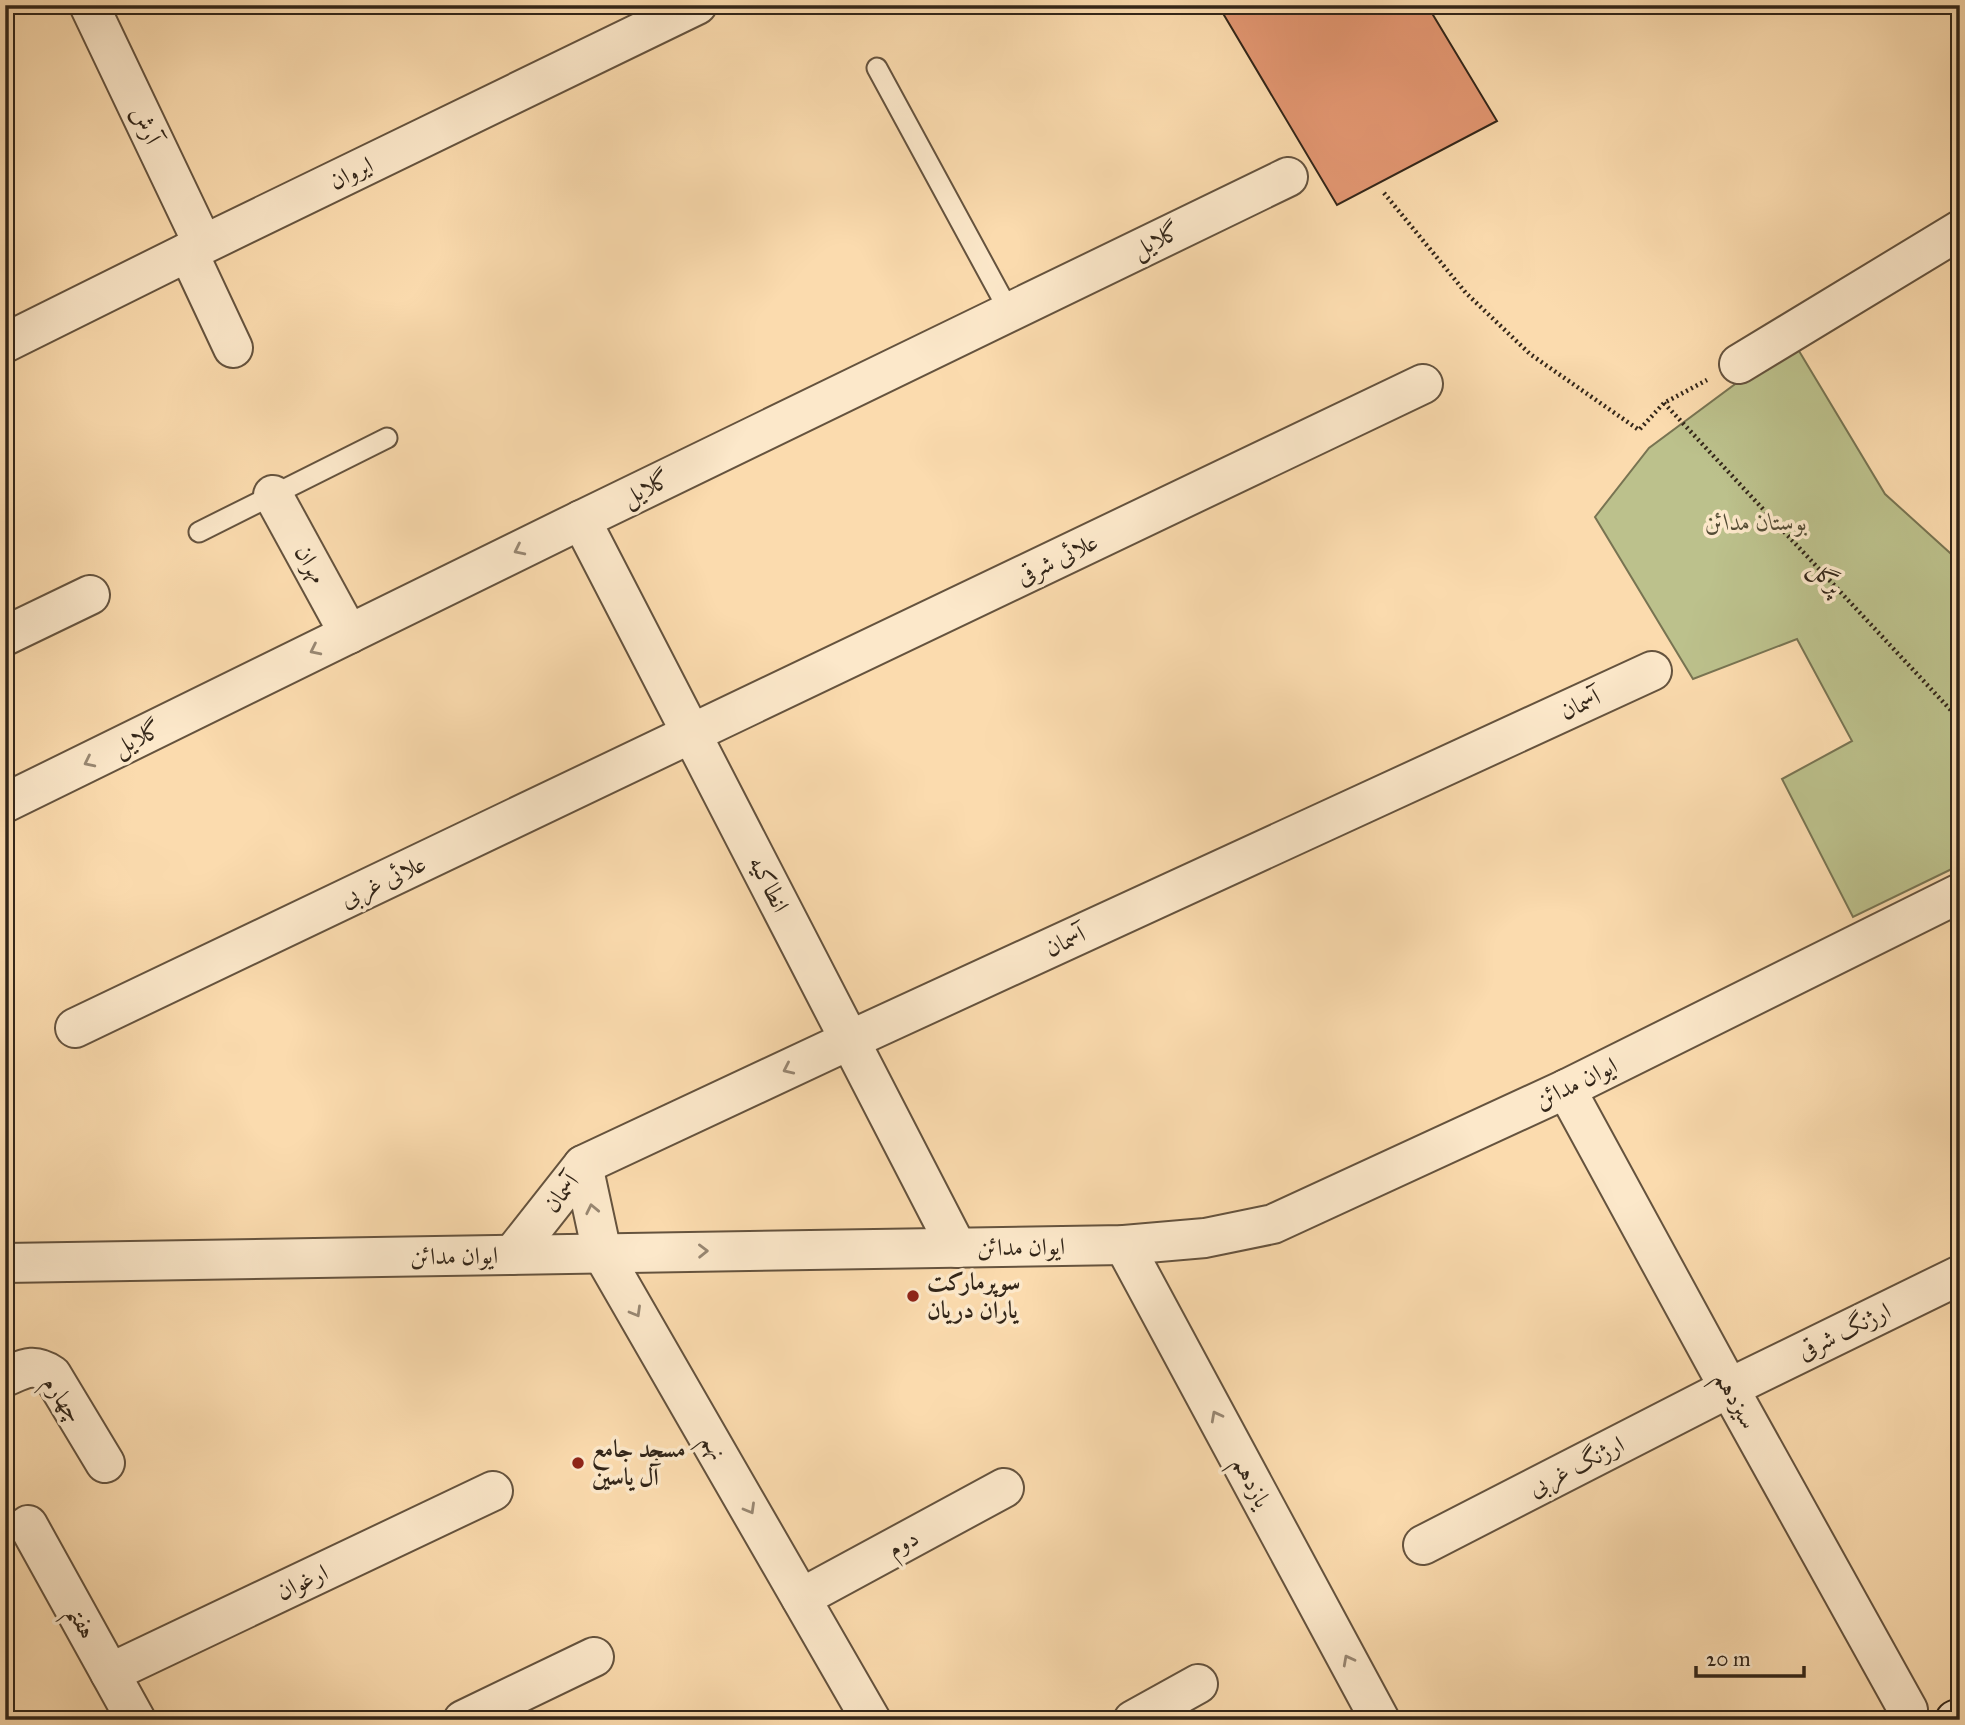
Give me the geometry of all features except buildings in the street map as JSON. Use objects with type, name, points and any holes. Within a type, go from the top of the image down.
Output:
[{"type":"street","name":"آرش","points":[[89,5],[195,248],[233,348]]},
{"type":"street","name":"ایروان","points":[[5,343],[697,5]]},
{"type":"street","name":"گلایل","points":[[5,803],[580,520],[1288,177]]},
{"type":"street","points":[[1739,364],[1960,230]]},
{"type":"street","name":"علائی شرقی","points":[[691,734],[1423,384]]},
{"type":"street","name":"مهران","points":[[273,495],[349,634]]},
{"type":"street","name":"انطاکیه","points":[[580,520],[957,1248]]},
{"type":"street","points":[[5,635],[90,595]]},
{"type":"street","name":"آسمان","points":[[512,1255],[583,1165],[1652,671]]},
{"type":"street","name":"علائی غربی","points":[[75,1028],[691,734]]},
{"type":"street","name":"ایوان مدائن","points":[[5,1263],[1124,1245],[1205,1238],[1273,1224],[1566,1089],[1960,893]]},
{"type":"street","name":"سیزدهم","points":[[1566,1089],[1908,1710]]},
{"type":"street","name":"نهم","points":[[583,1165],[602,1253],[871,1720]]},
{"type":"street","name":"یازدهم","points":[[1124,1245],[1380,1720]]},
{"type":"street","name":"ارژنگ شرقی","points":[[1729,1388],[1960,1275]]},
{"type":"street","name":"چهارم","points":[[5,1377],[29,1367],[43,1369],[52,1375],[105,1463]]},
{"type":"street","name":"ارژنگ غربی","points":[[1423,1545],[1729,1388]]},
{"type":"street","name":"دوم","points":[[801,1598],[1004,1488]]},
{"type":"street","name":"ارغوان","points":[[110,1673],[493,1491]]},
{"type":"street","name":"هفتم","points":[[28,1525],[110,1673],[127,1717]]},
{"type":"street","points":[[463,1720],[594,1657]]},
{"type":"street","points":[[1133,1720],[1198,1684]]},
{"type":"lane","points":[[877,68],[1009,311]]},
{"type":"lane","points":[[199,532],[387,438]]},
{"type":"path","points":[[1384,193],[1466,293],[1530,354],[1639,430],[1664,403],[1739,364]]},
{"type":"path","name":"پرگل","points":[[1664,403],[1960,720]]},
{"type":"green space","name":"بوستان مدائن","points":[[1793,341],[1885,494],[1960,562],[1960,865],[1853,917],[1782,779],[1852,741],[1797,639],[1693,679],[1595,517],[1649,448]]},
{"type":"place","name":"سوپرمارکت یاران دریان","points":[[913,1296]]},
{"type":"place","name":"مسجد جامع آل یاسین","points":[[578,1463]]}]
